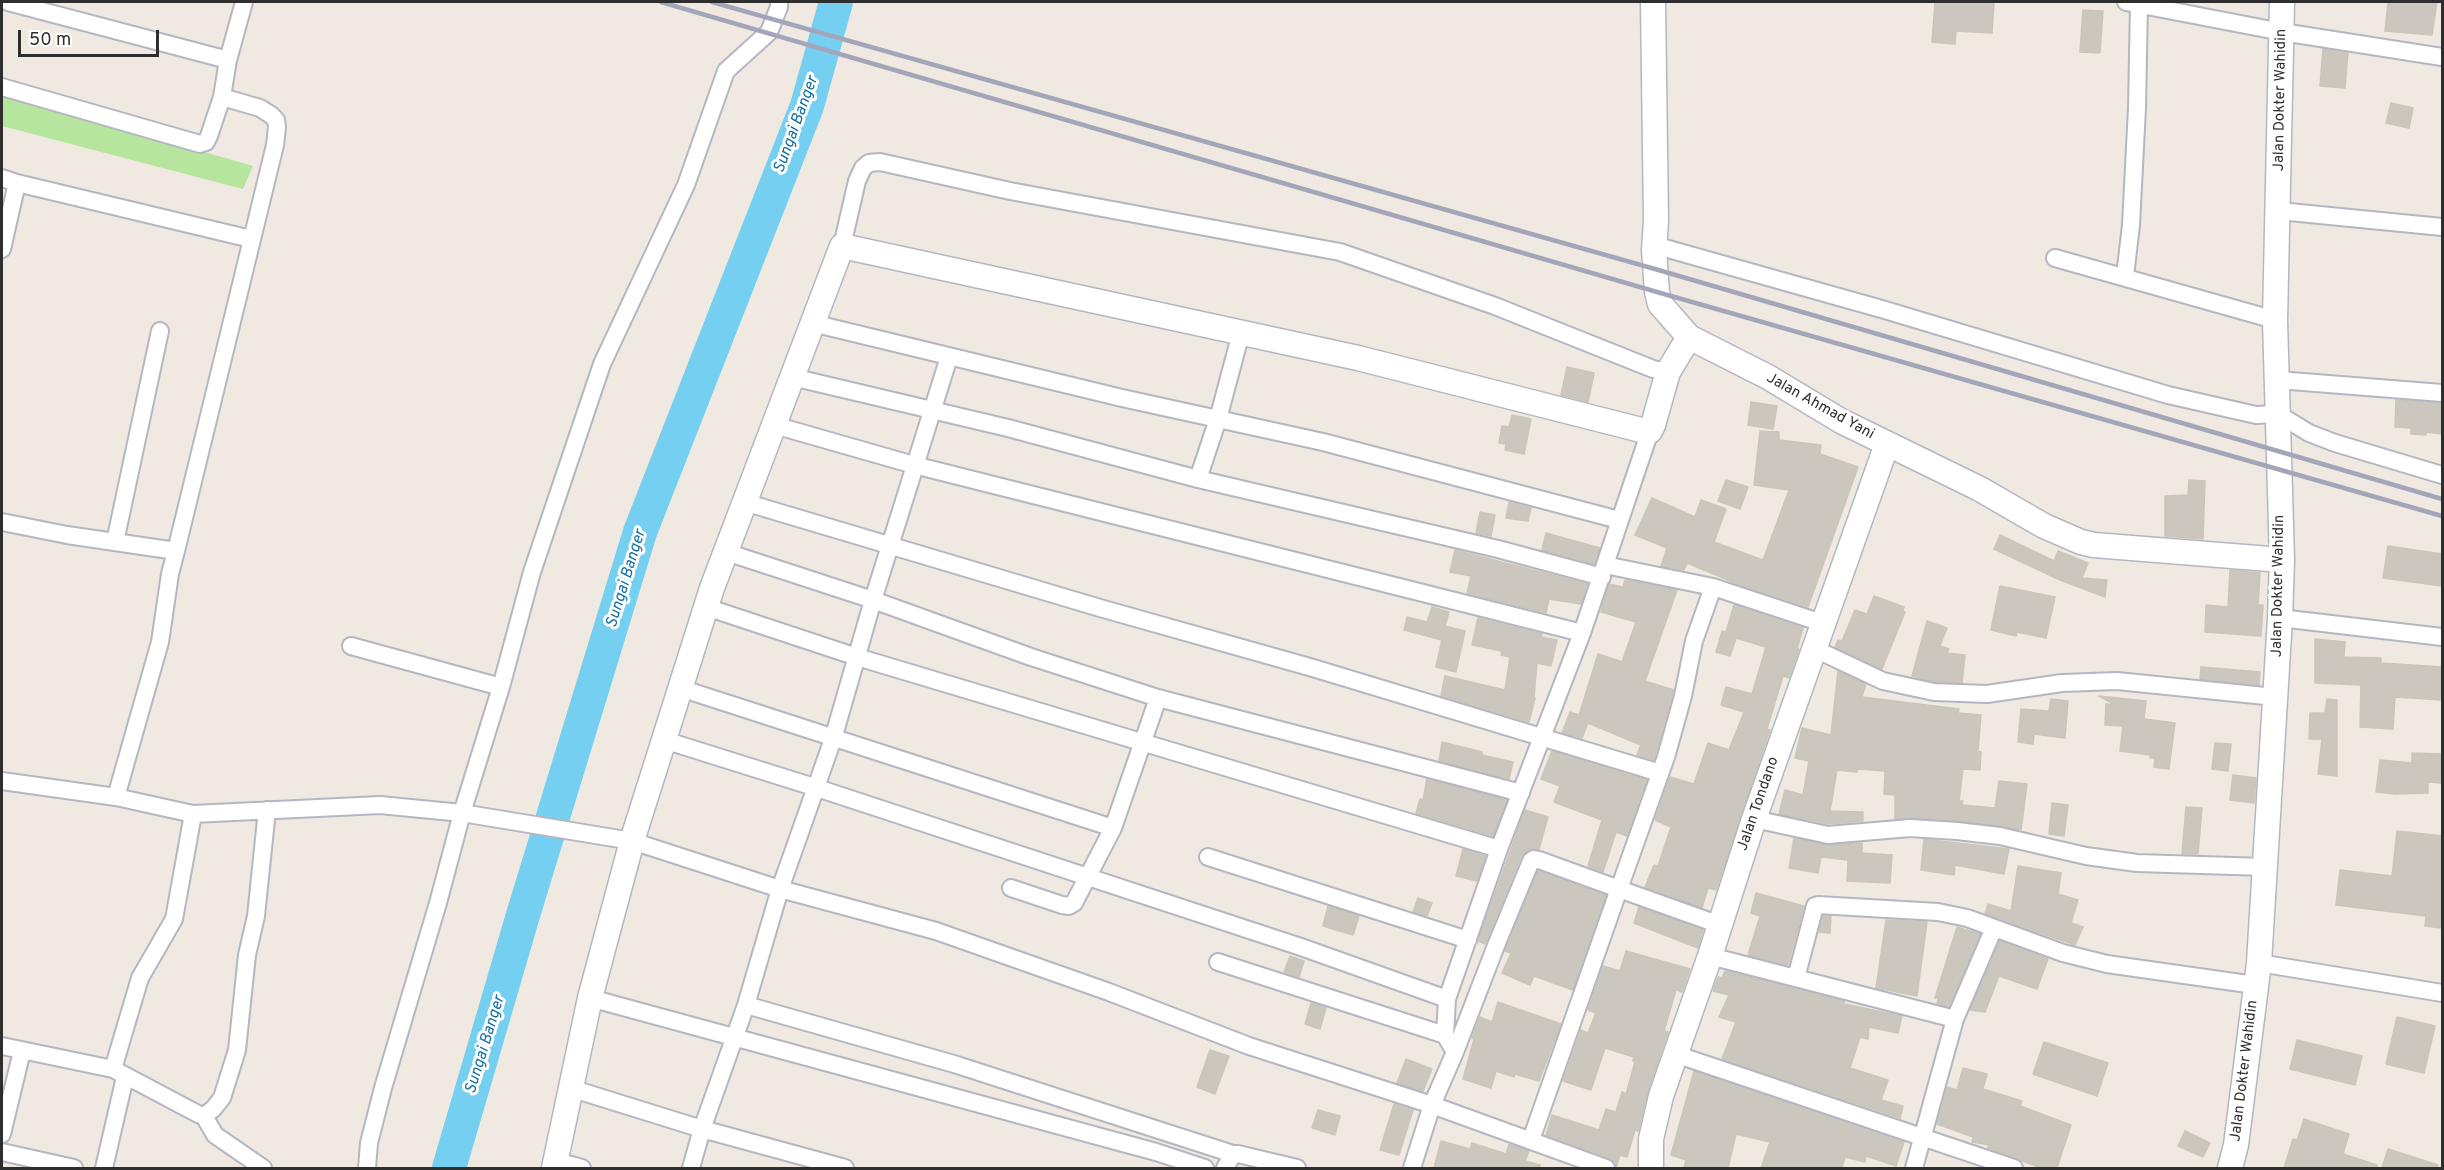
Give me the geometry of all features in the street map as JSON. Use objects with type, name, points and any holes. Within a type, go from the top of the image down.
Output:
[{"type":"street","points":[[8,2],[228,60]]},
{"type":"street","points":[[2,87],[200,144],[206,142],[222,98],[228,60],[243,2]]},
{"type":"street","points":[[367,1168],[369,1143],[383,1088],[466,814],[532,572],[602,364],[686,185],[726,71],[769,32],[779,8],[779,2]]},
{"type":"street","name":"Jalan Ahmad Yani","points":[[1653,2],[1654,245],[1657,292],[1678,354],[1768,377],[1841,421],[1980,489],[2044,526],[2081,542],[2094,545],[2282,560]]},
{"type":"street","name":"Jalan Dokter Wahidin","points":[[2230,1168],[2236,1145],[2257,974],[2280,618],[2282,560],[2275,320],[2282,2]]},
{"type":"street","points":[[2125,276],[2131,225],[2137,108],[2132,3],[2282,32],[2442,57]]},
{"type":"street","points":[[116,797],[160,642],[170,574],[275,145],[276,120],[260,108],[222,98]]},
{"type":"street","points":[[582,1168],[555,1165],[626,840],[664,740],[706,607],[744,502],[842,246],[857,181],[863,168],[869,163],[880,162],[1010,191],[1340,252],[1495,306],[1653,369],[1678,354]]},
{"type":"street","points":[[2,249],[10,180],[252,239]]},
{"type":"street","points":[[2279,211],[2442,227]]},
{"type":"street","points":[[1654,245],[1885,310],[2168,395],[2256,415],[2278,414],[2309,433],[2335,443],[2442,475]]},
{"type":"street","points":[[842,246],[1358,358],[1650,431]]},
{"type":"street","points":[[2055,258],[2275,320]]},
{"type":"street","points":[[812,323],[949,357],[1323,442],[1619,520]]},
{"type":"street","points":[[115,542],[160,331]]},
{"type":"street","points":[[1198,479],[1218,419],[1241,333]]},
{"type":"street","points":[[1455,1052],[1445,1035],[1447,999],[1499,849],[1582,633],[1678,354]]},
{"type":"street","points":[[691,1168],[702,1129],[746,1005],[780,889],[814,787],[833,739],[873,600],[949,357]]},
{"type":"street","points":[[792,377],[1117,456],[1198,479],[1498,549],[1604,571],[1713,587],[1822,623]]},
{"type":"street","points":[[2278,380],[2442,393]]},
{"type":"street","points":[[774,425],[914,465],[1582,633]]},
{"type":"street","name":"Jalan Tondano","points":[[1651,1168],[1651,1139],[1655,1116],[1675,1054],[1813,648],[1887,444]]},
{"type":"street","points":[[744,502],[1543,736],[1660,773]]},
{"type":"street","points":[[2,522],[67,535],[176,551]]},
{"type":"street","points":[[726,552],[873,600],[1031,657],[1158,698],[1521,793]]},
{"type":"street","points":[[1530,1140],[1660,773],[1683,696],[1697,631],[1713,587]]},
{"type":"street","points":[[706,607],[857,657],[1499,849]]},
{"type":"street","points":[[2280,618],[2442,637]]},
{"type":"street","points":[[351,646],[501,687]]},
{"type":"street","points":[[1813,648],[1883,681],[1934,692],[1987,694],[2062,683],[2116,681],[2275,697]]},
{"type":"street","points":[[680,688],[1113,828]]},
{"type":"street","points":[[1011,888],[1069,906],[1074,903],[1113,828],[1158,698]]},
{"type":"street","points":[[664,740],[1301,947],[1447,999]]},
{"type":"street","points":[[2,781],[116,797],[193,814],[380,805],[466,814],[626,840],[780,889],[936,930],[1109,992],[1249,1046],[1432,1105],[1606,1168]]},
{"type":"street","points":[[204,1116],[222,1098],[237,1050],[247,955],[256,916],[267,810]]},
{"type":"street","points":[[104,1168],[119,1073],[140,978],[174,919],[193,814]]},
{"type":"street","points":[[1754,819],[1828,835],[1910,828],[1945,830],[2000,836],[2086,856],[2137,863],[2265,867]]},
{"type":"street","points":[[1208,857],[1468,940]]},
{"type":"street","points":[[1412,1168],[1432,1105],[1497,943],[1534,859],[1720,925]]},
{"type":"street","points":[[1796,978],[1816,906],[1938,912],[1967,918],[2063,953],[2107,964],[2257,974],[2442,993]]},
{"type":"street","points":[[1914,1168],[1955,1019],[1994,928]]},
{"type":"street","points":[[1710,956],[1955,1019]]},
{"type":"street","points":[[1218,962],[1445,1035]]},
{"type":"street","points":[[590,998],[1156,1152],[1204,1168]]},
{"type":"street","points":[[746,1005],[954,1064],[1229,1161],[1297,1168]]},
{"type":"street","points":[[2,1046],[119,1073],[204,1116],[215,1135],[263,1168]]},
{"type":"street","points":[[2,1134],[22,1051]]},
{"type":"street","points":[[1675,1054],[2014,1168]]},
{"type":"street","points":[[570,1088],[702,1129],[845,1168]]},
{"type":"street","points":[[2,1152],[74,1168]]},
{"type":"green space","points":[[2,94],[253,166],[243,189],[2,126]]},
{"type":"building","points":[[1935,2],[1994,2],[1992,33],[1956,31],[1955,44],[1932,42]]},
{"type":"building","points":[[2388,2],[2437,2],[2432,35],[2385,31]]},
{"type":"building","points":[[2083,10],[2103,11],[2100,53],[2080,52]]},
{"type":"building","points":[[2323,49],[2348,53],[2345,88],[2320,86]]},
{"type":"building","points":[[2391,103],[2413,108],[2409,128],[2386,123]]},
{"type":"building","points":[[1567,367],[1594,373],[1588,402],[1561,395]]},
{"type":"building","points":[[2396,400],[2442,403],[2442,434],[2426,432],[2426,435],[2411,434],[2411,428],[2395,427]]},
{"type":"building","points":[[1751,402],[1777,406],[1773,429],[1748,425]]},
{"type":"building","points":[[1512,415],[1531,419],[1524,454],[1505,450],[1506,444],[1499,443],[1502,426],[1509,427]]},
{"type":"building","points":[[1760,431],[1779,432],[1779,440],[1821,445],[1820,454],[1858,467],[1808,607],[1740,585],[1687,563],[1684,570],[1661,566],[1667,548],[1635,535],[1652,498],[1695,517],[1701,500],[1726,509],[1714,542],[1763,560],[1789,490],[1754,485]]},
{"type":"building","points":[[1726,480],[1748,487],[1740,509],[1718,501]]},
{"type":"building","points":[[2189,480],[2205,481],[2203,539],[2165,536],[2165,496],[2188,495]]},
{"type":"building","points":[[1509,502],[1531,508],[1528,521],[1506,518]]},
{"type":"building","points":[[1480,512],[1495,515],[1491,536],[1476,533]]},
{"type":"building","points":[[1546,533],[1600,548],[1594,564],[1542,550]]},
{"type":"building","points":[[2000,535],[2054,561],[2058,551],[2088,563],[2082,578],[2107,580],[2105,597],[2060,580],[1994,549]]},
{"type":"building","points":[[2388,546],[2442,554],[2442,586],[2383,578]]},
{"type":"building","points":[[1455,550],[1587,584],[1581,604],[1549,599],[1546,613],[1467,593],[1471,576],[1450,572]]},
{"type":"building","points":[[2230,570],[2260,573],[2258,605],[2263,605],[2261,636],[2205,632],[2206,605],[2228,607]]},
{"type":"building","points":[[1625,580],[1677,590],[1645,681],[1674,690],[1654,760],[1637,755],[1641,745],[1588,723],[1582,738],[1562,733],[1570,712],[1579,715],[1598,654],[1622,662],[1636,622],[1601,612],[1609,584],[1623,587]]},
{"type":"building","points":[[2000,586],[2055,597],[2046,638],[2017,632],[2016,636],[1991,630]]},
{"type":"building","points":[[1874,596],[1904,607],[1905,612],[1882,669],[1835,647],[1838,640],[1842,641],[1855,610],[1867,614]]},
{"type":"building","points":[[1734,605],[1803,628],[1797,649],[1799,649],[1789,678],[1783,676],[1767,729],[1770,730],[1716,890],[1708,888],[1702,908],[1645,887],[1654,865],[1658,866],[1671,827],[1655,820],[1670,777],[1694,784],[1708,743],[1729,750],[1744,712],[1721,705],[1726,687],[1752,694],[1766,647],[1736,638],[1730,656],[1716,652],[1722,631],[1726,632]]},
{"type":"building","points":[[1432,607],[1449,612],[1445,626],[1465,631],[1456,672],[1436,667],[1442,640],[1404,630],[1407,617],[1427,622]]},
{"type":"building","points":[[1478,618],[1557,640],[1551,666],[1537,663],[1535,698],[1529,722],[1441,696],[1445,676],[1505,690],[1510,657],[1501,655],[1502,651],[1472,645]]},
{"type":"building","points":[[1927,621],[1947,628],[1940,646],[1949,649],[1947,653],[1965,655],[1962,683],[1935,682],[1912,676]]},
{"type":"building","points":[[2315,639],[2345,642],[2344,657],[2381,658],[2381,663],[2442,667],[2442,700],[2395,697],[2393,729],[2360,727],[2361,685],[2315,683]]},
{"type":"building","points":[[2201,667],[2260,672],[2259,685],[2200,679]]},
{"type":"building","points":[[1838,671],[1866,684],[1862,697],[1959,709],[1958,713],[1981,715],[1978,751],[1981,752],[1980,770],[1963,769],[1959,801],[1963,801],[1962,805],[1995,808],[1999,781],[2027,784],[2021,830],[1958,821],[1895,819],[1895,795],[1884,794],[1885,771],[1858,769],[1857,772],[1837,770],[1830,811],[1863,812],[1863,821],[1829,824],[1779,814],[1785,790],[1803,795],[1809,761],[1795,758],[1802,728],[1831,735]]},
{"type":"building","points":[[2099,696],[2146,701],[2144,719],[2175,723],[2169,769],[2154,767],[2155,758],[2150,758],[2150,755],[2120,751],[2123,726],[2105,725],[2106,704],[2115,705]]},
{"type":"building","points":[[2051,699],[2068,701],[2065,738],[2034,734],[2033,744],[2018,742],[2021,709],[2049,711]]},
{"type":"building","points":[[2327,699],[2337,700],[2337,776],[2318,774],[2322,739],[2309,739],[2310,713],[2325,713]]},
{"type":"building","points":[[1442,742],[1513,762],[1509,779],[1439,761]]},
{"type":"building","points":[[2215,743],[2231,744],[2228,771],[2212,769]]},
{"type":"building","points":[[1552,751],[1647,780],[1627,836],[1616,832],[1603,872],[1588,866],[1602,820],[1554,802],[1560,786],[1541,779]]},
{"type":"building","points":[[2412,753],[2442,754],[2442,783],[2428,782],[2428,793],[2376,792],[2380,760],[2412,763]]},
{"type":"building","points":[[2233,775],[2256,778],[2254,803],[2230,800]]},
{"type":"building","points":[[1427,779],[1507,800],[1493,836],[1416,813],[1420,799],[1423,800]]},
{"type":"building","points":[[2052,803],[2068,805],[2064,836],[2049,834]]},
{"type":"building","points":[[2186,807],[2202,808],[2198,854],[2182,854]]},
{"type":"building","points":[[1525,810],[1548,817],[1539,849],[1529,850],[1521,857],[1485,944],[1478,941]]},
{"type":"building","points":[[2397,831],[2442,836],[2442,928],[2425,926],[2426,916],[2336,905],[2340,870],[2392,876]]},
{"type":"building","points":[[1794,838],[1826,845],[1862,843],[1862,853],[1892,855],[1890,883],[1847,881],[1848,860],[1821,857],[1818,873],[1789,868]]},
{"type":"building","points":[[1924,839],[2009,849],[2004,874],[1955,865],[1954,875],[1921,870]]},
{"type":"building","points":[[1463,849],[1485,856],[1477,881],[1456,876]]},
{"type":"building","points":[[2018,866],[2061,873],[2058,894],[2078,900],[2071,923],[2083,927],[2075,945],[1985,914],[1988,904],[2011,911]]},
{"type":"building","points":[[1538,871],[1606,895],[1573,990],[1534,976],[1530,985],[1502,973],[1511,953],[1505,951]]},
{"type":"building","points":[[1756,893],[1804,906],[1788,965],[1748,955],[1760,916],[1751,913]]},
{"type":"building","points":[[1418,898],[1432,903],[1427,916],[1413,912]]},
{"type":"building","points":[[1328,906],[1359,916],[1353,935],[1323,926]]},
{"type":"building","points":[[1639,907],[1703,930],[1698,948],[1634,923]]},
{"type":"building","points":[[1823,916],[1831,916],[1830,933],[1819,932]]},
{"type":"building","points":[[1886,920],[1927,922],[1917,996],[1876,988]]},
{"type":"building","points":[[1957,927],[1980,934],[1949,1007],[1937,1004],[1938,998],[1935,998]]},
{"type":"building","points":[[2000,941],[2048,959],[2037,989],[1999,976],[1985,1012],[1970,1010]]},
{"type":"building","points":[[1626,951],[1690,969],[1682,992],[1676,990],[1664,1031],[1668,1032],[1648,1091],[1638,1131],[1635,1130],[1627,1157],[1620,1155],[1616,1168],[1610,1158],[1546,1135],[1552,1115],[1599,1130],[1606,1109],[1616,1112],[1622,1092],[1626,1094],[1635,1062],[1634,1057],[1605,1048],[1591,1090],[1563,1081],[1581,1030],[1588,1033],[1596,1013],[1588,1010],[1603,966],[1620,971]]},
{"type":"building","points":[[1290,956],[1304,961],[1299,977],[1284,972]]},
{"type":"building","points":[[1725,971],[1844,1001],[1844,1004],[1902,1016],[1898,1033],[1869,1027],[1868,1039],[1860,1037],[1850,1068],[1888,1080],[1881,1100],[1903,1106],[1900,1118],[1722,1059],[1736,1022],[1719,1017],[1729,995],[1713,991],[1718,977],[1722,978]]},
{"type":"building","points":[[1498,1002],[1561,1024],[1539,1081],[1496,1071],[1491,1088],[1463,1079],[1474,1039],[1472,1038],[1480,1017],[1492,1022]]},
{"type":"building","points":[[1311,1003],[1326,1008],[1320,1029],[1305,1024]]},
{"type":"building","points":[[2397,1017],[2435,1026],[2424,1073],[2386,1064]]},
{"type":"building","points":[[2297,1040],[2362,1056],[2355,1085],[2290,1069]]},
{"type":"building","points":[[2044,1042],[2108,1063],[2097,1096],[2033,1074]]},
{"type":"building","points":[[1210,1050],[1229,1056],[1215,1094],[1197,1087]]},
{"type":"building","points":[[1406,1059],[1432,1069],[1423,1091],[1397,1083]]},
{"type":"building","points":[[1963,1068],[1987,1074],[1983,1089],[2022,1101],[2020,1106],[2071,1125],[2057,1168],[2035,1168],[2036,1166],[1988,1148],[1989,1145],[1972,1142],[1973,1137],[1937,1124],[1947,1087],[1957,1090]]},
{"type":"building","points":[[1694,1071],[1904,1142],[1896,1166],[1866,1156],[1865,1162],[1845,1157],[1842,1168],[1761,1168],[1770,1142],[1736,1134],[1728,1168],[1684,1168],[1686,1160],[1671,1155]]},
{"type":"building","points":[[1394,1104],[1413,1110],[1399,1155],[1380,1150]]},
{"type":"building","points":[[1318,1110],[1340,1116],[1335,1135],[1312,1128]]},
{"type":"building","points":[[2304,1119],[2349,1134],[2343,1154],[2377,1165],[2377,1168],[2284,1168],[2293,1139],[2297,1140]]},
{"type":"building","points":[[2185,1131],[2210,1143],[2203,1157],[2178,1146]]},
{"type":"building","points":[[1441,1141],[1470,1149],[1472,1143],[1506,1154],[1509,1144],[1529,1151],[1525,1161],[1540,1165],[1539,1168],[1434,1168]]},
{"type":"building","points":[[2388,1149],[2438,1165],[2437,1168],[2382,1168]]},
{"type":"waterway","name":"Sungai Banger","points":[[449,1168],[523,915],[640,532],[807,106],[836,2]]},
{"type":"railway","points":[[661,2],[1657,292],[2442,516]]},
{"type":"railway","points":[[712,2],[1655,269],[2442,499]]}]
